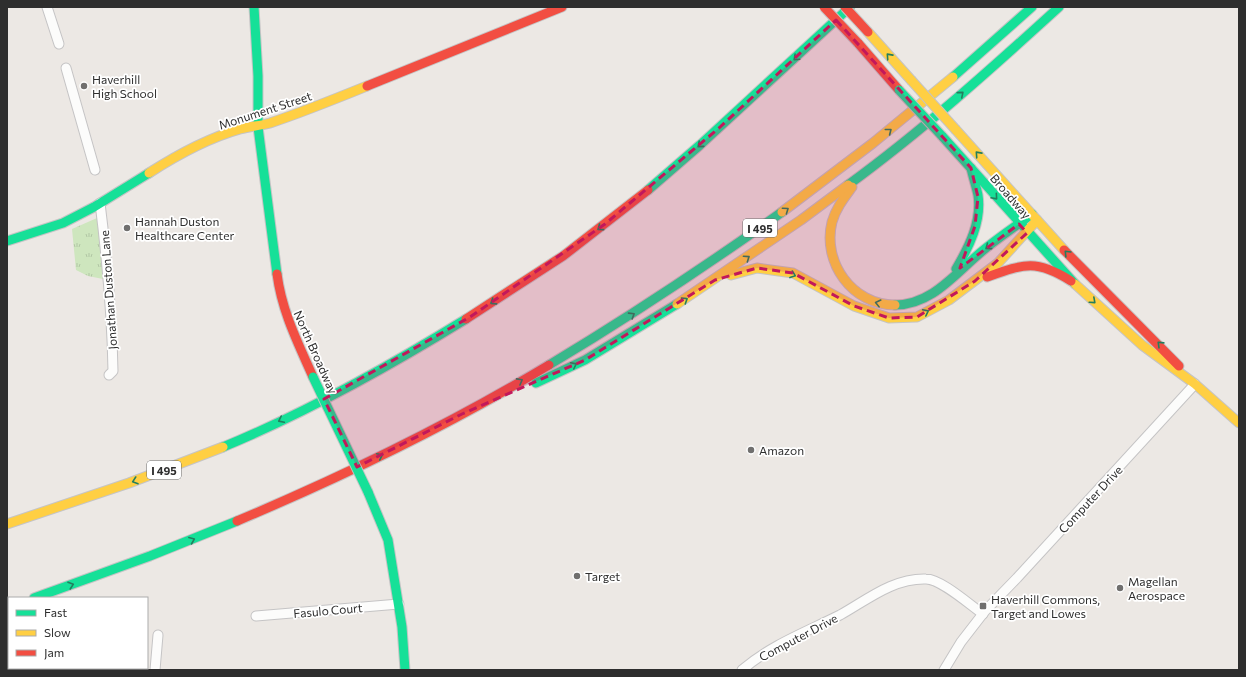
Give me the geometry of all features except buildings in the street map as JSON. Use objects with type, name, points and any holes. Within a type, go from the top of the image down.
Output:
[{"type":"main road","name":"North Broadway","points":[[254,7],[258,76],[258,127],[280,295],[288,322],[368,492],[388,540],[399,604],[405,670]]},
{"type":"main road","name":"Monument Street","points":[[7,241],[63,223],[100,203],[150,171],[179,155],[241,129],[258,127],[302,112],[562,7]]},
{"type":"main road","name":"Broadway","points":[[824,7],[971,168],[1071,281],[1142,346],[1195,384]]},
{"type":"main road","name":"Broadway","points":[[848,7],[868,32],[1034,217],[1098,285],[1162,347],[1195,384],[1239,424]]},
{"type":"main road","name":"I 495","points":[[7,524],[149,476],[204,455],[260,430],[385,367],[470,317],[546,268],[605,224],[661,179],[753,98],[848,7]]},
{"type":"main road","name":"I 495","points":[[37,597],[153,555],[278,504],[342,475],[462,414],[523,380],[642,309],[725,253],[798,201],[932,96],[1032,7]]},
{"type":"main road","points":[[462,414],[508,396],[585,360],[655,319],[715,280],[861,176],[990,70],[1059,7]]},
{"type":"main road","points":[[949,281],[966,252],[975,226],[978,197],[971,168]]},
{"type":"main road","points":[[861,176],[836,209],[829,244],[836,269],[846,285],[866,299],[882,304],[903,306],[922,300],[949,281],[981,252],[1019,224],[1034,217]]},
{"type":"main road","points":[[715,280],[757,268],[793,273],[854,306],[889,318],[917,317],[950,300],[998,263],[1027,233],[1034,217]]},
{"type":"main road","points":[[975,281],[1025,265],[1040,265],[1056,271],[1071,281]]},
{"type":"street","points":[[47,7],[59,44]]},
{"type":"street","points":[[66,68],[95,170]]},
{"type":"street","name":"Jonathan Duston Lane","points":[[100,203],[104,234],[111,329],[113,371],[109,375]]},
{"type":"street","name":"Computer Drive","points":[[944,670],[961,642],[983,614],[1195,384]]},
{"type":"street","name":"Computer Drive","points":[[742,670],[753,660],[772,649],[840,614],[875,593],[902,582],[927,579],[940,584],[983,614]]},
{"type":"street","name":"Fasulo Court","points":[[256,616],[399,604]]},
{"type":"street","points":[[155,670],[158,636]]},
{"type":"highlighted area","points":[[836,20],[971,168],[978,197],[975,226],[960,268],[1019,224],[1027,233],[975,281],[917,317],[889,318],[854,306],[793,273],[757,268],[715,280],[585,360],[462,414],[357,467],[324,399],[470,317],[605,224],[719,128]]},
{"type":"green space","points":[[97,218],[100,226],[103,279],[88,276],[76,270],[72,229]]},
{"type":"traffic: fast","points":[[254,7],[258,76],[258,127],[277,274]]},
{"type":"traffic: fast","points":[[648,190],[700,145],[850,7]]},
{"type":"traffic: fast","points":[[953,77],[1032,7]]},
{"type":"traffic: fast","points":[[848,185],[903,143],[982,76],[1059,7]]},
{"type":"traffic: fast","points":[[899,90],[942,136]]},
{"type":"traffic: fast","points":[[942,136],[1075,284]]},
{"type":"traffic: fast","points":[[956,269],[970,243],[978,214],[978,195],[971,168]]},
{"type":"traffic: fast","points":[[7,241],[63,223],[94,207],[149,173]]},
{"type":"traffic: fast","points":[[549,365],[667,291],[782,212]]},
{"type":"traffic: fast","points":[[895,305],[908,304],[931,294],[951,279],[986,248],[1032,214]]},
{"type":"traffic: fast","points":[[536,383],[585,360],[677,304]]},
{"type":"traffic: fast","points":[[223,447],[317,404],[466,319]]},
{"type":"traffic: fast","points":[[313,377],[368,492]]},
{"type":"traffic: fast","points":[[368,492],[388,540],[402,627],[405,670]]},
{"type":"traffic: fast","points":[[37,597],[150,556],[237,521]]},
{"type":"traffic: slow","points":[[868,32],[911,80]]},
{"type":"traffic: slow","points":[[782,212],[873,143],[953,77]]},
{"type":"traffic: slow","points":[[911,80],[956,130]]},
{"type":"traffic: slow","points":[[149,173],[216,137],[244,128],[270,123],[367,86]]},
{"type":"traffic: slow","points":[[956,130],[1064,250]]},
{"type":"traffic: slow","points":[[677,304],[801,220],[848,185]]},
{"type":"traffic: slow","points":[[852,187],[843,199],[832,222],[830,237],[836,266],[854,289],[866,298],[880,303],[895,305]]},
{"type":"traffic: slow","points":[[731,275],[757,268],[793,273],[854,306],[889,318],[917,317],[949,300],[998,263],[1037,220]]},
{"type":"traffic: slow","points":[[1075,284],[1142,345],[1195,384],[1239,423]]},
{"type":"traffic: slow","points":[[7,524],[129,483],[223,447]]},
{"type":"traffic: jam","points":[[367,86],[562,7]]},
{"type":"traffic: jam","points":[[824,7],[858,43]]},
{"type":"traffic: jam","points":[[845,7],[868,32]]},
{"type":"traffic: jam","points":[[858,43],[899,90]]},
{"type":"traffic: jam","points":[[466,319],[563,256],[648,190]]},
{"type":"traffic: jam","points":[[1064,250],[1179,366]]},
{"type":"traffic: jam","points":[[987,277],[1011,269],[1030,266],[1048,269],[1071,281]]},
{"type":"traffic: jam","points":[[277,274],[279,288],[287,314],[296,339],[313,377]]},
{"type":"traffic: jam","points":[[237,521],[396,449],[435,429],[549,365]]},
{"type":"place","name":"Haverhill High School","points":[[84,86]]},
{"type":"place","name":"Hannah Duston Healthcare Center","points":[[127,228]]},
{"type":"place","name":"Amazon","points":[[751,450]]},
{"type":"place","name":"Target","points":[[577,576]]},
{"type":"place","name":"Magellan Aerospace","points":[[1120,588]]},
{"type":"place","name":"Haverhill Commons, Target and Lowes","points":[[983,606]]}]
